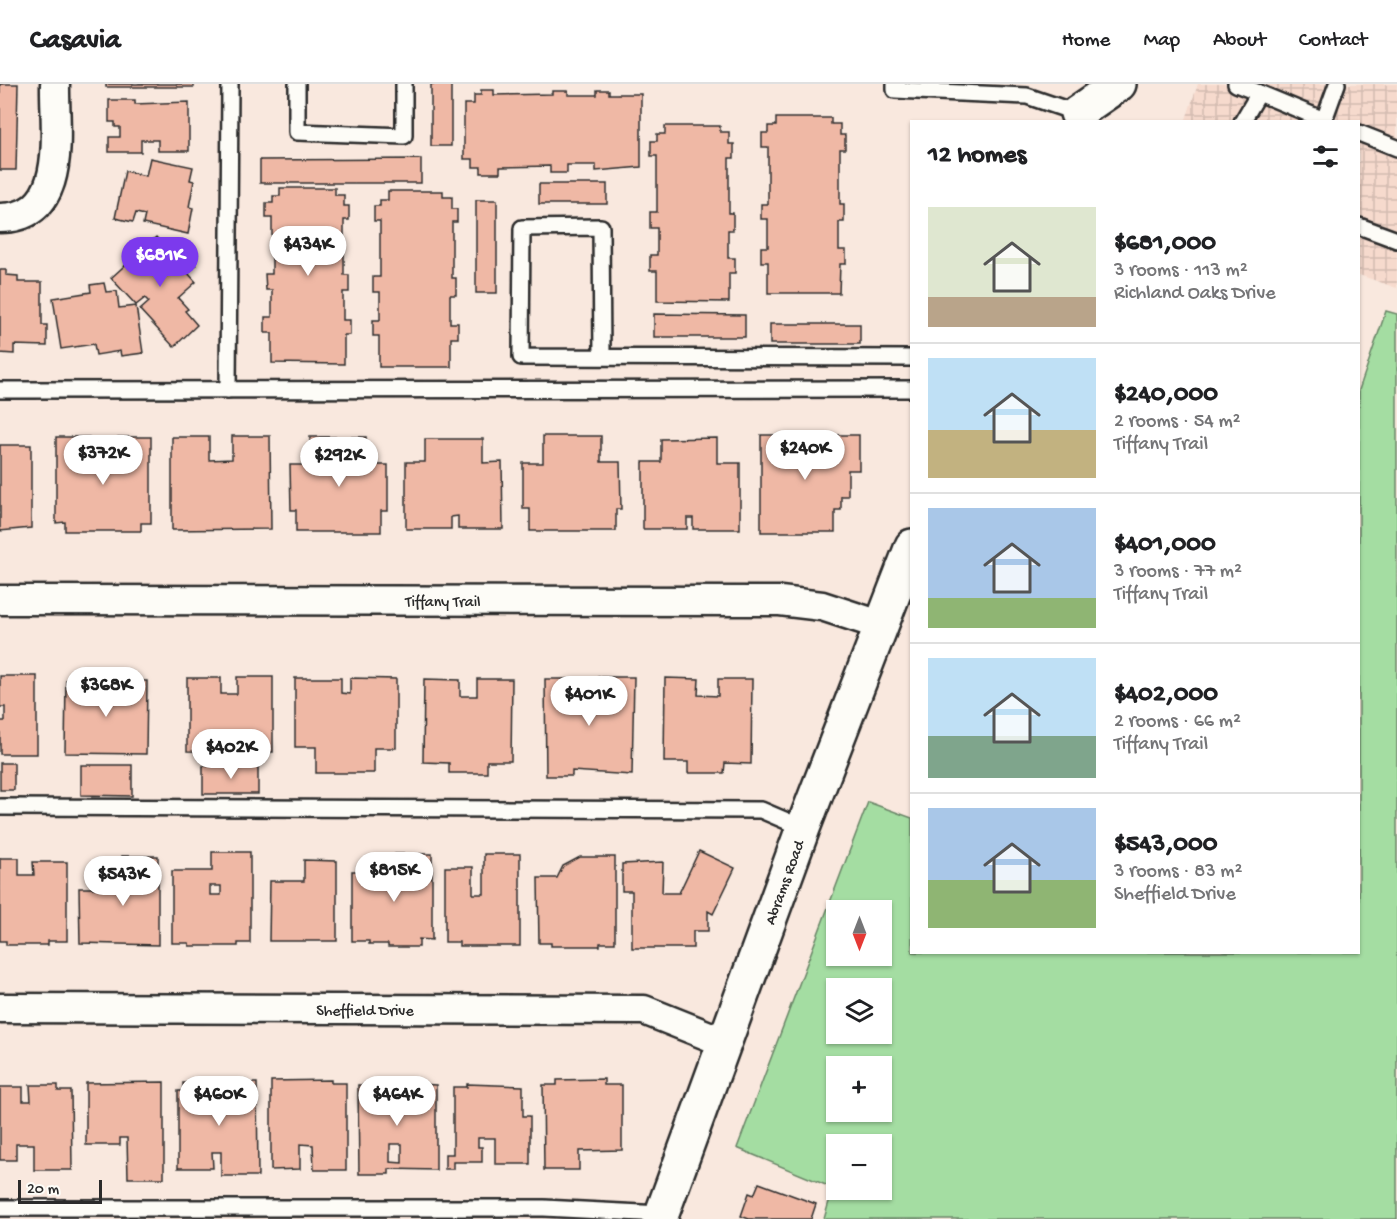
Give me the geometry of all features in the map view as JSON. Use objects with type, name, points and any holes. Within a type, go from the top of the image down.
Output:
[{"type":"main road","points":[[1076,106],[1119,84]]},
{"type":"main road","name":"Abrams Road","points":[[660,1217],[803,828],[910,552]]},
{"type":"street","points":[[13,215],[45,200],[54,176],[55,84]]},
{"type":"street","name":"Tiffany Trail","points":[[0,600],[780,601],[822,606],[883,626]]},
{"type":"street","name":"Sheffield Drive","points":[[0,1008],[644,1010],[724,1042]]},
{"type":"lane","points":[[228,390],[230,84]]},
{"type":"lane","points":[[297,84],[297,132],[404,136],[404,84]]},
{"type":"lane","points":[[895,84],[895,90],[1027,96],[1076,106]]},
{"type":"lane","points":[[1236,84],[1324,120]]},
{"type":"lane","points":[[1326,120],[1337,84]]},
{"type":"lane","points":[[1243,120],[1259,93]]},
{"type":"lane","points":[[1360,134],[1397,148]]},
{"type":"lane","points":[[1360,226],[1397,240]]},
{"type":"lane","points":[[602,357],[601,227],[522,228],[521,357],[910,358]]},
{"type":"lane","points":[[0,390],[910,389]]},
{"type":"lane","points":[[0,807],[761,810],[803,828]]},
{"type":"lane","points":[[0,1208],[544,1208],[660,1217]]},
{"type":"shaded area","points":[[1198,84],[1397,84],[1397,288],[1360,275],[1360,120],[1186,120]]},
{"type":"green space","points":[[1386,311],[1397,314],[1397,1219],[824,1219],[830,1200],[892,1200],[892,1134],[826,1134],[826,1185],[737,1148],[826,913],[826,966],[892,966],[892,900],[831,900],[868,802],[910,817],[910,954],[1360,954],[1360,387]]},
{"type":"building","points":[[0,84],[18,84],[16,170],[0,170]]},
{"type":"building","points":[[106,84],[194,84],[194,87],[106,87]]},
{"type":"building","points":[[431,84],[451,84],[451,146],[431,146]]},
{"type":"building","points":[[481,90],[494,90],[494,95],[552,94],[552,91],[568,91],[568,95],[597,95],[597,90],[609,90],[609,94],[641,94],[641,167],[596,171],[596,165],[567,165],[567,173],[550,173],[550,166],[500,167],[500,173],[481,173],[481,167],[473,167],[473,159],[464,159],[464,104],[474,104],[474,95],[481,95]]},
{"type":"building","points":[[109,100],[135,100],[135,104],[189,102],[189,151],[158,151],[158,140],[141,140],[141,152],[109,152],[109,137],[120,137],[120,127],[115,127],[115,122],[109,122]]},
{"type":"building","points":[[776,118],[831,118],[831,124],[840,124],[840,135],[845,135],[845,149],[840,149],[840,204],[844,204],[844,222],[839,222],[839,250],[846,250],[846,264],[840,264],[839,293],[768,293],[768,262],[761,262],[761,247],[768,247],[768,219],[761,219],[761,204],[768,204],[768,147],[762,147],[762,133],[768,133],[768,126],[776,126]]},
{"type":"building","points":[[665,126],[720,126],[720,132],[729,132],[729,144],[734,144],[734,158],[729,158],[729,213],[733,213],[733,230],[728,230],[728,258],[735,258],[735,273],[729,273],[729,302],[657,301],[657,271],[650,271],[650,255],[657,255],[657,228],[650,228],[650,212],[657,212],[657,156],[651,156],[651,141],[657,141],[657,134],[665,134]]},
{"type":"building","points":[[150,158],[193,167],[190,180],[194,181],[189,207],[193,208],[188,234],[143,224],[145,215],[136,213],[133,222],[115,218],[125,171],[146,176]]},
{"type":"building","points":[[421,159],[421,183],[260,183],[260,160]]},
{"type":"building","points":[[539,184],[607,184],[607,204],[539,204]]},
{"type":"building","points":[[280,188],[335,188],[335,195],[344,195],[344,206],[349,206],[349,220],[344,220],[344,275],[349,275],[349,292],[343,292],[343,320],[350,320],[350,335],[344,335],[344,364],[272,363],[272,333],[265,333],[265,317],[272,317],[272,290],[266,290],[265,274],[272,274],[272,218],[266,218],[266,203],[273,203],[273,196],[280,196]]},
{"type":"building","points":[[388,191],[443,191],[443,197],[452,197],[452,209],[457,209],[457,222],[452,222],[452,278],[456,278],[456,295],[450,295],[450,323],[458,323],[458,338],[451,338],[451,367],[379,367],[379,336],[373,336],[373,320],[380,320],[380,292],[373,292],[373,277],[380,277],[380,221],[374,221],[374,206],[380,206],[380,200],[388,200]]},
{"type":"building","points":[[476,200],[497,200],[497,293],[476,293]]},
{"type":"building","points":[[156,237],[172,255],[180,248],[196,265],[187,272],[196,282],[178,298],[188,309],[185,311],[197,325],[174,347],[140,310],[149,302],[145,298],[136,305],[111,278]]},
{"type":"building","points":[[0,270],[6,270],[6,275],[18,276],[18,282],[42,282],[42,325],[47,325],[47,346],[14,345],[14,354],[0,353]]},
{"type":"building","points":[[104,283],[106,292],[117,291],[119,308],[136,306],[143,353],[121,356],[120,351],[96,355],[94,344],[61,349],[53,298],[91,292],[90,285]]},
{"type":"building","points":[[654,314],[745,315],[745,337],[654,337]]},
{"type":"building","points":[[770,324],[860,324],[860,344],[770,344]]},
{"type":"building","points":[[761,435],[859,435],[859,470],[848,470],[848,496],[841,496],[841,510],[835,510],[835,532],[761,532]]},
{"type":"building","points":[[232,436],[270,436],[271,529],[172,530],[172,437],[209,437],[209,460],[232,459]]},
{"type":"building","points":[[543,436],[601,436],[601,462],[620,462],[621,509],[616,509],[616,531],[530,531],[530,509],[523,509],[523,463],[543,463]]},
{"type":"building","points":[[56,437],[89,437],[89,457],[118,457],[118,437],[151,437],[151,523],[141,523],[141,531],[65,531],[65,522],[56,523]]},
{"type":"building","points":[[310,437],[366,437],[366,465],[388,465],[388,511],[381,511],[381,532],[296,532],[296,510],[291,510],[290,465],[311,465]]},
{"type":"building","points":[[717,438],[717,463],[740,463],[740,529],[693,529],[693,518],[687,518],[687,529],[643,529],[643,462],[661,462],[661,439]]},
{"type":"building","points":[[425,439],[483,439],[483,463],[502,462],[503,529],[458,529],[458,516],[451,517],[451,529],[406,529],[406,462],[425,462]]},
{"type":"building","points":[[0,445],[31,445],[31,528],[0,531]]},
{"type":"building","points":[[0,676],[37,676],[37,754],[0,754],[0,721],[5,721],[5,707],[0,707]]},
{"type":"building","points":[[237,677],[273,677],[273,752],[187,751],[187,678],[221,678],[221,694],[237,694]]},
{"type":"building","points":[[598,677],[634,677],[632,775],[572,771],[572,776],[546,776],[545,679],[580,679],[579,693],[598,693]]},
{"type":"building","points":[[295,678],[341,678],[341,693],[350,694],[350,678],[396,679],[396,748],[374,748],[374,773],[316,773],[316,747],[295,747]]},
{"type":"building","points":[[665,678],[699,679],[698,695],[718,696],[718,679],[752,679],[751,764],[725,763],[724,773],[688,773],[688,762],[664,762]]},
{"type":"building","points":[[424,679],[460,680],[460,696],[477,696],[477,679],[512,679],[511,761],[487,761],[487,773],[449,773],[449,763],[423,762]]},
{"type":"building","points":[[66,680],[101,680],[101,696],[111,696],[111,681],[147,681],[146,754],[65,753]]},
{"type":"building","points":[[0,763],[14,763],[14,790],[0,790]]},
{"type":"building","points":[[81,765],[132,765],[132,796],[81,795]]},
{"type":"building","points":[[203,766],[258,766],[258,794],[203,794]]},
{"type":"building","points":[[699,851],[735,868],[713,914],[708,911],[708,931],[693,931],[693,948],[632,948],[632,891],[622,891],[622,864],[663,862],[662,893],[679,893]]},
{"type":"building","points":[[212,852],[250,852],[250,943],[238,943],[238,946],[189,946],[189,943],[172,943],[172,871],[212,871]],"holes":[[[210,886],[221,886],[221,895],[210,895]]]},
{"type":"building","points":[[395,854],[432,854],[432,940],[419,939],[419,947],[388,947],[388,944],[352,941],[352,871],[395,871]]},
{"type":"building","points":[[484,854],[520,854],[520,946],[459,946],[459,942],[445,942],[445,867],[473,867],[473,894],[484,894]]},
{"type":"building","points":[[122,856],[158,856],[158,945],[80,943],[79,888],[123,888]]},
{"type":"building","points":[[580,857],[615,857],[615,943],[600,943],[600,946],[551,946],[551,943],[539,943],[538,878],[557,878],[563,866]]},
{"type":"building","points":[[0,858],[19,858],[19,875],[34,875],[33,862],[67,862],[67,941],[48,941],[48,945],[6,945],[6,941],[0,941]]},
{"type":"building","points":[[304,860],[337,861],[337,941],[269,941],[270,881],[304,881]]},
{"type":"building","points":[[604,1079],[604,1085],[622,1085],[622,1150],[579,1151],[579,1170],[544,1170],[543,1085],[557,1085],[557,1080]]},
{"type":"building","points":[[331,1080],[331,1083],[346,1083],[346,1170],[314,1170],[313,1145],[300,1144],[300,1169],[271,1170],[271,1081]]},
{"type":"building","points":[[164,1082],[164,1178],[128,1178],[127,1138],[120,1138],[120,1145],[86,1145],[86,1083]]},
{"type":"building","points":[[375,1082],[436,1085],[436,1170],[389,1169],[389,1174],[359,1174],[358,1085],[375,1085]],"holes":[[[390,1144],[402,1144],[402,1163],[390,1162]]]},
{"type":"building","points":[[183,1083],[257,1083],[258,1176],[221,1176],[221,1152],[212,1152],[213,1168],[178,1168],[178,1091],[183,1091]]},
{"type":"building","points":[[467,1084],[523,1086],[523,1116],[530,1116],[530,1164],[495,1164],[495,1138],[478,1138],[478,1147],[482,1147],[482,1162],[453,1162],[453,1169],[445,1169],[445,1154],[453,1154],[453,1087],[467,1087]]},
{"type":"building","points":[[30,1085],[58,1085],[58,1091],[71,1091],[72,1170],[34,1170],[34,1144],[16,1144],[16,1160],[0,1160],[0,1087],[23,1087],[23,1101],[31,1101]]},
{"type":"building","points":[[759,1183],[816,1204],[811,1219],[749,1219],[741,1216],[749,1193],[754,1195]]}]
